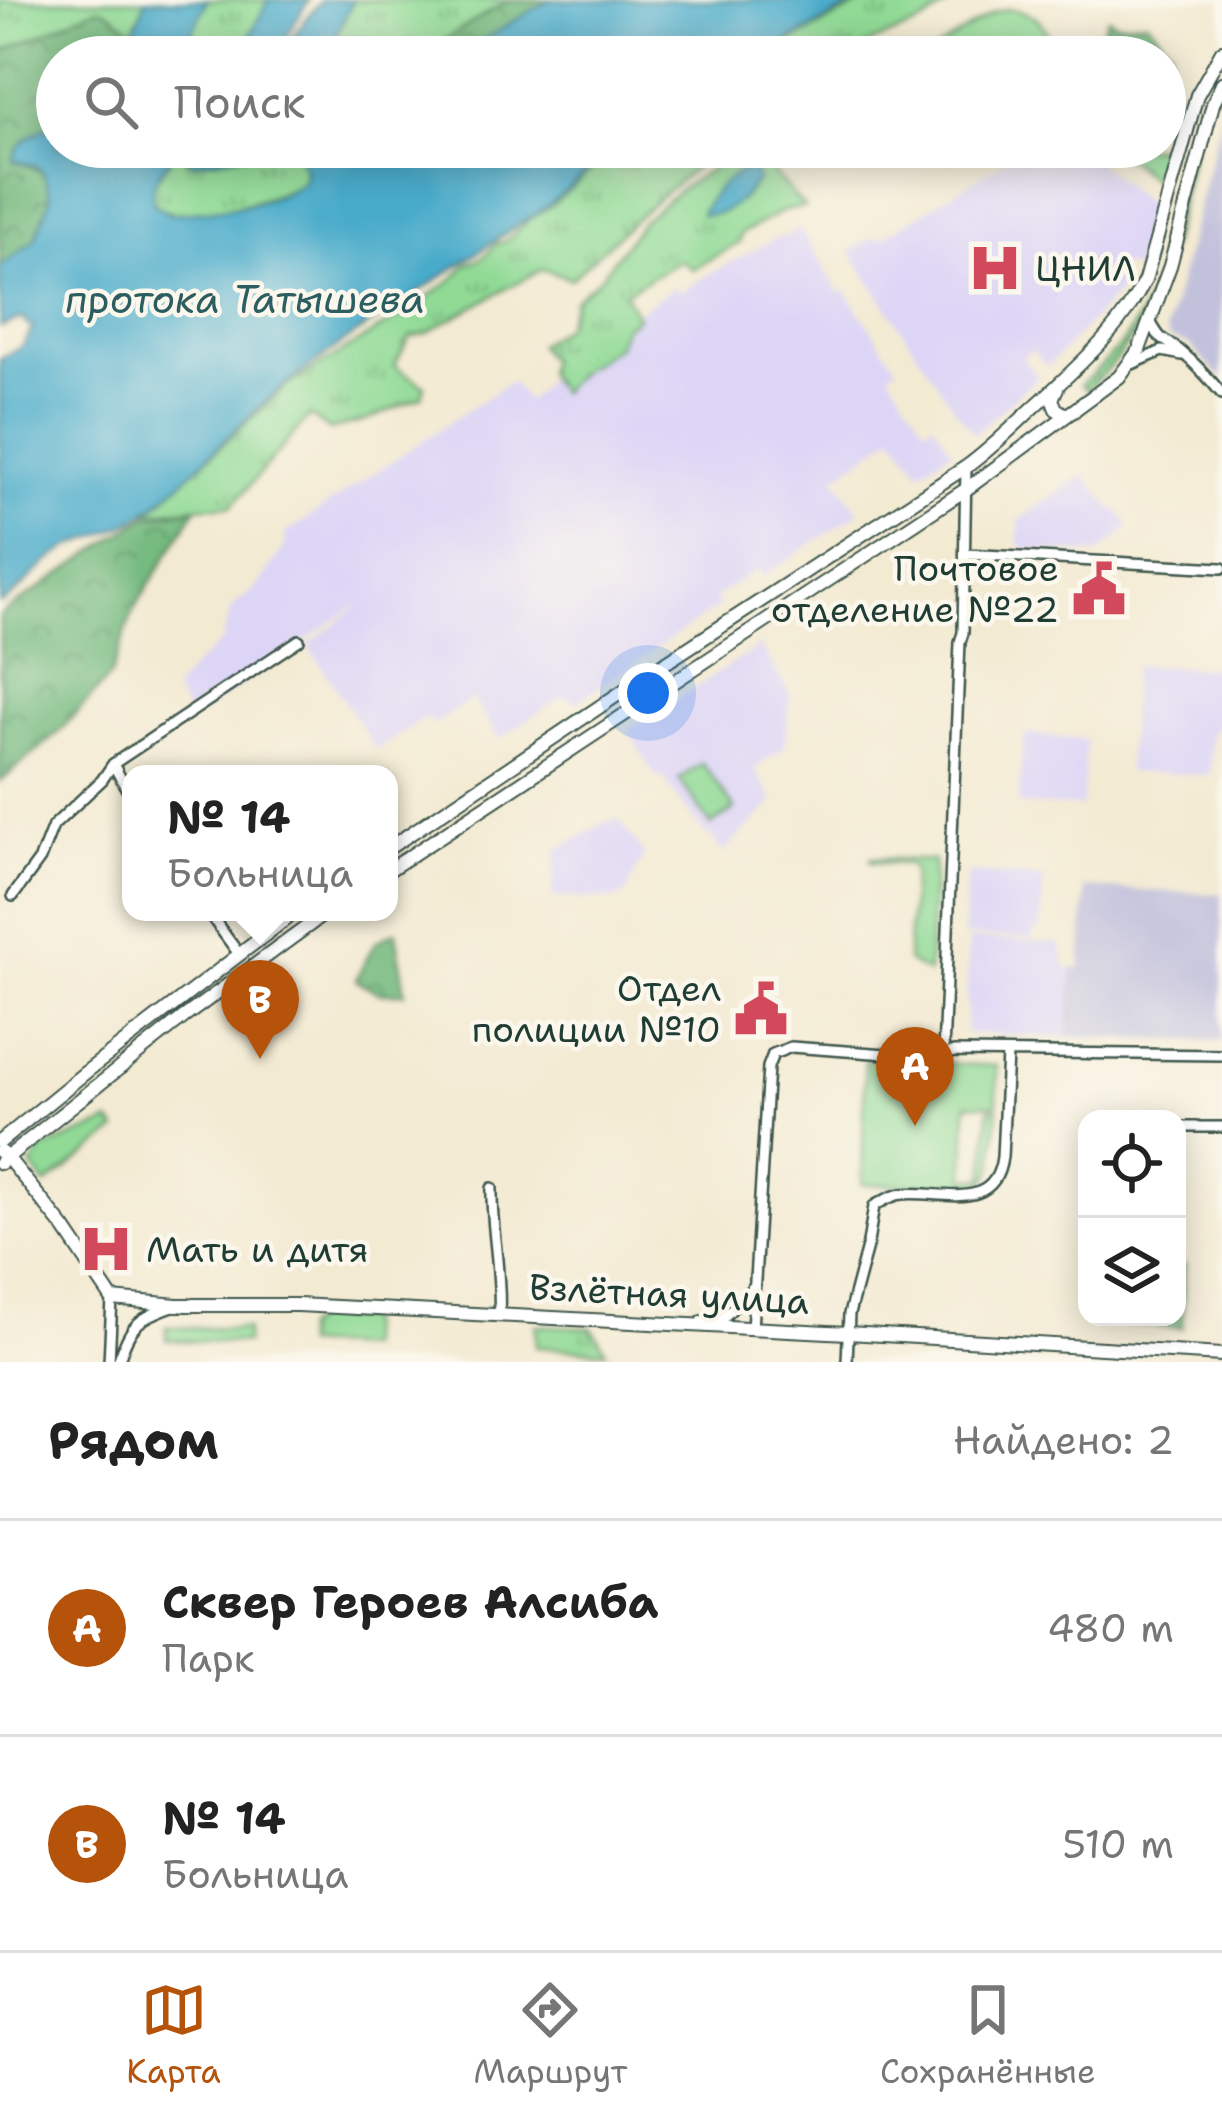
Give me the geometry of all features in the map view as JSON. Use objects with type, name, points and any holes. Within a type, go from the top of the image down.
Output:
[{"type":"main road","points":[[1186,130],[1202,81],[1222,51]]},
{"type":"main road","points":[[398,864],[968,488],[1106,389],[1139,350],[1150,323],[1222,82]]},
{"type":"main road","points":[[398,842],[988,451],[1100,346],[1134,302],[1145,280],[1176,168]]},
{"type":"main road","points":[[1058,385],[1052,400],[1055,409],[1066,415],[1076,410]]},
{"type":"main road","points":[[737,619],[748,634]]},
{"type":"main road","points":[[0,1142],[284,921]]},
{"type":"main road","points":[[112,1299],[65,1229],[2,1158],[315,921]]},
{"type":"main road","name":"Взлётная улица","points":[[112,1299],[1222,1355]]},
{"type":"street","points":[[1150,323],[1160,340],[1186,358]]},
{"type":"street","points":[[1126,366],[1162,351],[1176,352],[1199,367],[1222,394]]},
{"type":"street","points":[[943,1053],[966,467]]},
{"type":"street","points":[[965,554],[1222,568]]},
{"type":"street","points":[[13,896],[40,859],[52,826],[102,781],[113,764],[299,640]]},
{"type":"street","points":[[113,764],[122,780]]},
{"type":"street","points":[[215,921],[239,954]]},
{"type":"street","points":[[752,1329],[768,1067],[773,1054],[790,1047],[928,1057],[943,1053],[1222,1055]]},
{"type":"street","points":[[847,1362],[849,1314],[874,1206],[901,1194],[967,1196],[987,1188],[1000,1171],[1007,1054]]},
{"type":"street","points":[[1186,1127],[1222,1127]]},
{"type":"street","points":[[492,1188],[499,1316]]},
{"type":"street","points":[[678,1325],[723,1318],[754,1285]]},
{"type":"street","points":[[109,1362],[112,1299]]},
{"type":"street","points":[[118,1362],[136,1323],[177,1305]]},
{"type":"shaded area","points":[[1222,113],[1222,379],[1188,344],[1170,338],[1166,331]]},
{"type":"shaded area","points":[[993,168],[1104,168],[1152,208],[1135,270],[1123,265],[1115,274],[1125,285],[1047,367],[1031,350],[1022,358],[1038,376],[975,434],[850,251],[875,236],[879,240]]},
{"type":"shaded area","points":[[800,229],[840,293],[845,290],[897,367],[889,373],[925,427],[934,422],[952,450],[920,471],[894,435],[835,477],[859,512],[856,515],[762,576],[757,568],[715,598],[719,606],[576,702],[563,696],[499,739],[472,699],[435,724],[425,718],[376,750],[308,645],[356,608],[349,597],[354,607],[191,720],[173,690],[222,641],[231,608],[259,585],[286,544],[284,534],[511,381],[527,401],[554,366],[675,287],[680,292]]},
{"type":"shaded area","points":[[1084,475],[1130,526],[1098,554],[1023,549],[1018,544],[1020,519]]},
{"type":"shaded area","points":[[760,646],[790,694],[785,747],[754,769],[774,802],[723,853],[661,776],[656,778],[628,730]]},
{"type":"shaded area","points":[[1133,666],[1222,668],[1219,725],[1211,732],[1210,775],[1127,772]]},
{"type":"shaded area","points":[[1026,734],[1086,740],[1082,807],[1018,805]]},
{"type":"shaded area","points":[[618,818],[644,854],[625,895],[616,899],[552,897],[557,850]]},
{"type":"shaded area","points":[[967,873],[1043,878],[1041,931],[1033,931],[1032,939],[963,936]]},
{"type":"shaded area","points":[[1085,888],[1222,894],[1222,1041],[1067,1037],[1073,968],[1081,968]]},
{"type":"shaded area","points":[[968,939],[1060,943],[1066,968],[1073,968],[1067,1037],[966,1033]]},
{"type":"green space","points":[[0,0],[146,0],[131,36],[36,36],[36,133],[27,138],[51,197],[35,239],[0,267]]},
{"type":"green space","points":[[207,0],[269,0],[249,36],[191,36]]},
{"type":"green space","points":[[353,0],[549,0],[490,36],[335,36]]},
{"type":"green space","points":[[509,0],[549,0],[490,36],[451,36]]},
{"type":"green space","points":[[869,0],[956,0],[923,23],[889,36],[803,36]]},
{"type":"green space","points":[[97,8],[134,31],[132,36],[37,36]]},
{"type":"green space","points":[[1007,9],[1026,13],[1041,22],[1049,36],[958,36]]},
{"type":"green space","points":[[1108,18],[1117,23],[1147,21],[1160,36],[1100,36]]},
{"type":"green space","points":[[36,36],[36,133],[27,138],[15,162],[46,178],[49,203],[35,239],[0,267],[0,53]]},
{"type":"green space","points":[[1200,116],[1154,294],[1126,347],[1086,390],[1081,385],[1126,338],[1152,288]]},
{"type":"green space","points":[[162,168],[305,170],[303,182],[290,189],[244,204],[191,213],[170,212],[156,204],[152,190]]},
{"type":"green space","points":[[594,168],[695,168],[571,279],[542,269],[426,333],[410,337],[394,366],[425,386],[422,397],[365,421],[328,430],[310,415],[232,506],[148,513],[287,386],[399,317],[556,202]]},
{"type":"green space","points":[[712,168],[772,168],[804,207],[783,211],[741,234],[739,243],[692,269],[680,260],[624,293],[638,317],[624,327],[617,346],[579,372],[559,393],[546,372],[549,361],[538,345],[565,326],[575,299],[600,278],[644,219]]},
{"type":"green space","points":[[1139,168],[1161,168],[1157,183]]},
{"type":"green space","points":[[196,509],[133,611],[111,675],[58,733],[0,782],[0,615],[146,517]]},
{"type":"green space","points":[[702,763],[735,809],[711,825],[679,779]]},
{"type":"green space","points":[[871,858],[934,861],[928,973],[907,961],[913,870],[907,864],[871,862]]},
{"type":"green space","points":[[396,931],[405,993],[379,993],[356,980],[375,942]]},
{"type":"green space","points":[[865,1059],[997,1066],[997,1105],[967,1104],[965,1178],[985,1178],[989,1109],[998,1109],[988,1179],[977,1187],[862,1184]]},
{"type":"green space","points":[[110,1122],[117,1131],[46,1185],[31,1166],[43,1149]]},
{"type":"green space","points":[[317,1317],[366,1319],[365,1348],[303,1345],[303,1329]]},
{"type":"green space","points":[[536,1325],[592,1328],[606,1351],[536,1347]]},
{"type":"green space","points":[[166,1327],[246,1329],[245,1343],[166,1340]]},
{"type":"water","points":[[146,0],[207,0],[191,36],[131,36]]},
{"type":"water","points":[[269,0],[309,0],[287,36],[249,36]]},
{"type":"water","points":[[321,0],[353,0],[335,36],[293,36]]},
{"type":"water","points":[[549,0],[863,0],[797,36],[490,36]]},
{"type":"water","points":[[36,134],[36,166],[14,161],[19,147]]},
{"type":"water","name":"протока Татышева","points":[[38,168],[164,168],[152,196],[154,204],[169,214],[239,207],[273,198],[303,182],[304,168],[592,168],[535,215],[283,387],[139,517],[66,550],[0,604],[0,359],[22,346],[33,328],[23,318],[0,327],[0,267],[35,239],[51,197]]},
{"type":"water","points":[[746,169],[758,180],[746,194],[726,210],[701,214],[719,187]]},
{"type":"place","name":"ЦНИЛ","points":[[995,268]]},
{"type":"place","name":"Почтовое отделение №22","points":[[1099,589]]},
{"type":"place","name":"Отдел полиции №10","points":[[761,1009]]},
{"type":"place","name":"№ 14","points":[[260,1059]]},
{"type":"place","name":"Сквер Героев Алсиба","points":[[915,1126]]},
{"type":"place","name":"Мать и дитя","points":[[106,1249]]}]
